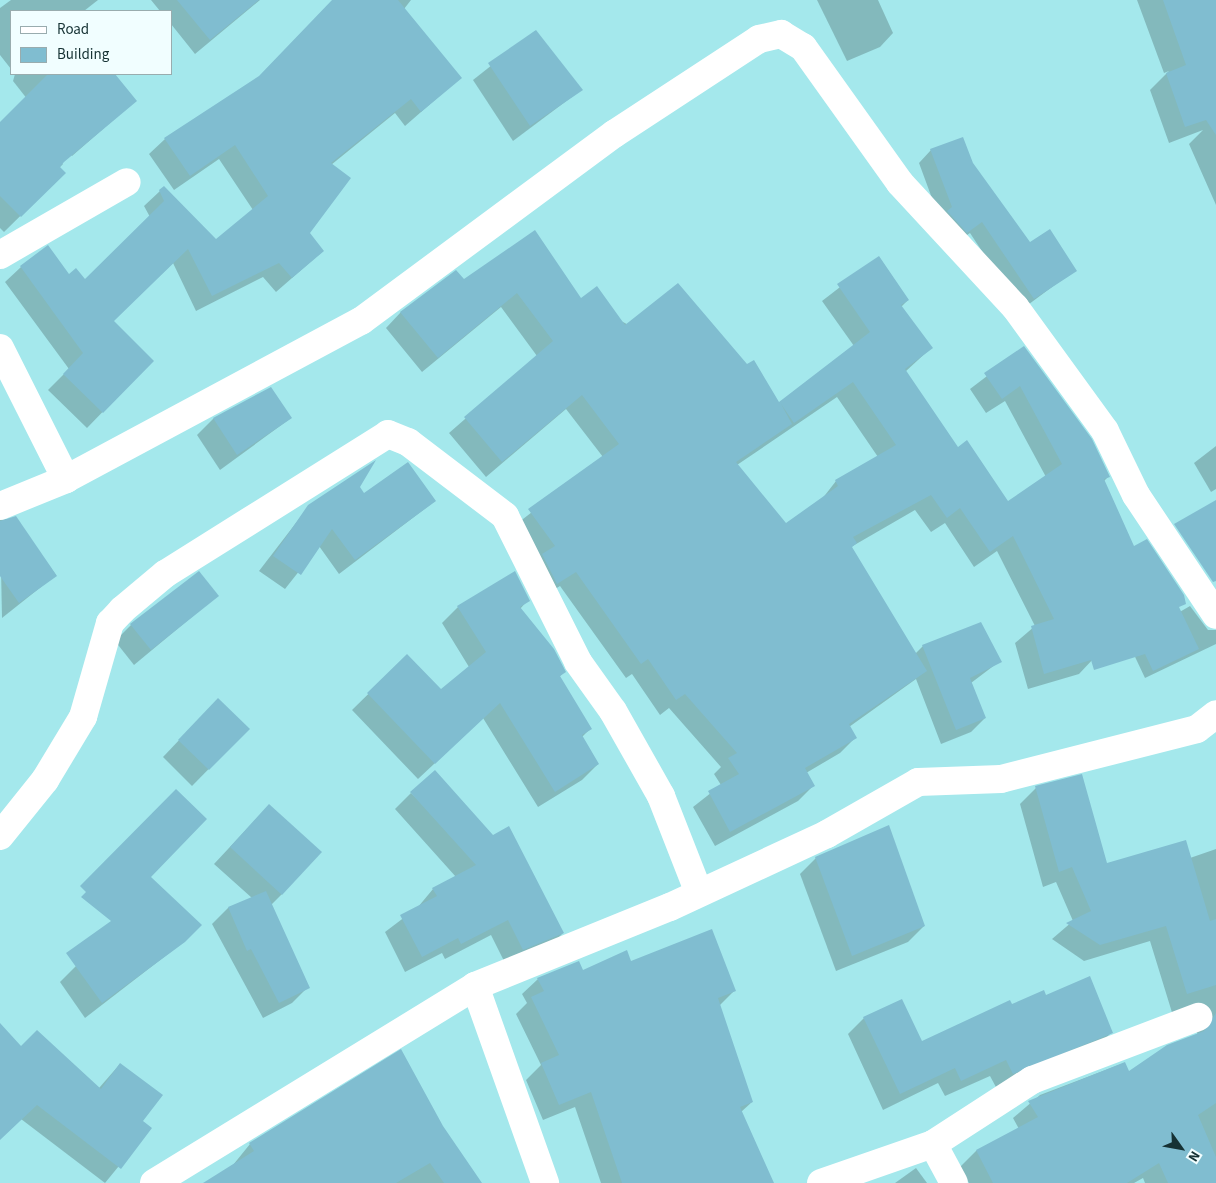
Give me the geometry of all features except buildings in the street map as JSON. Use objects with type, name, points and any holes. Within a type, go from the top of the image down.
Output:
[{"type":"street","points":[[0,506],[66,479],[360,321],[614,134],[759,39],[781,34],[802,47],[900,183],[1015,307],[1105,431],[1136,495],[1216,615]]},
{"type":"street","points":[[0,255],[128,182]]},
{"type":"street","points":[[0,348],[66,479]]},
{"type":"street","points":[[0,836],[45,780],[83,717],[110,623],[122,610],[165,574],[388,434],[408,442],[505,516],[578,662],[613,711],[661,796],[699,894]]},
{"type":"street","points":[[154,1183],[475,986],[699,894],[828,834],[918,782],[1000,779],[1197,729],[1216,714]]},
{"type":"street","points":[[475,986],[544,1183]]},
{"type":"street","points":[[821,1183],[933,1144],[1032,1080],[1198,1017]]},
{"type":"street","points":[[933,1144],[954,1183]]}]
